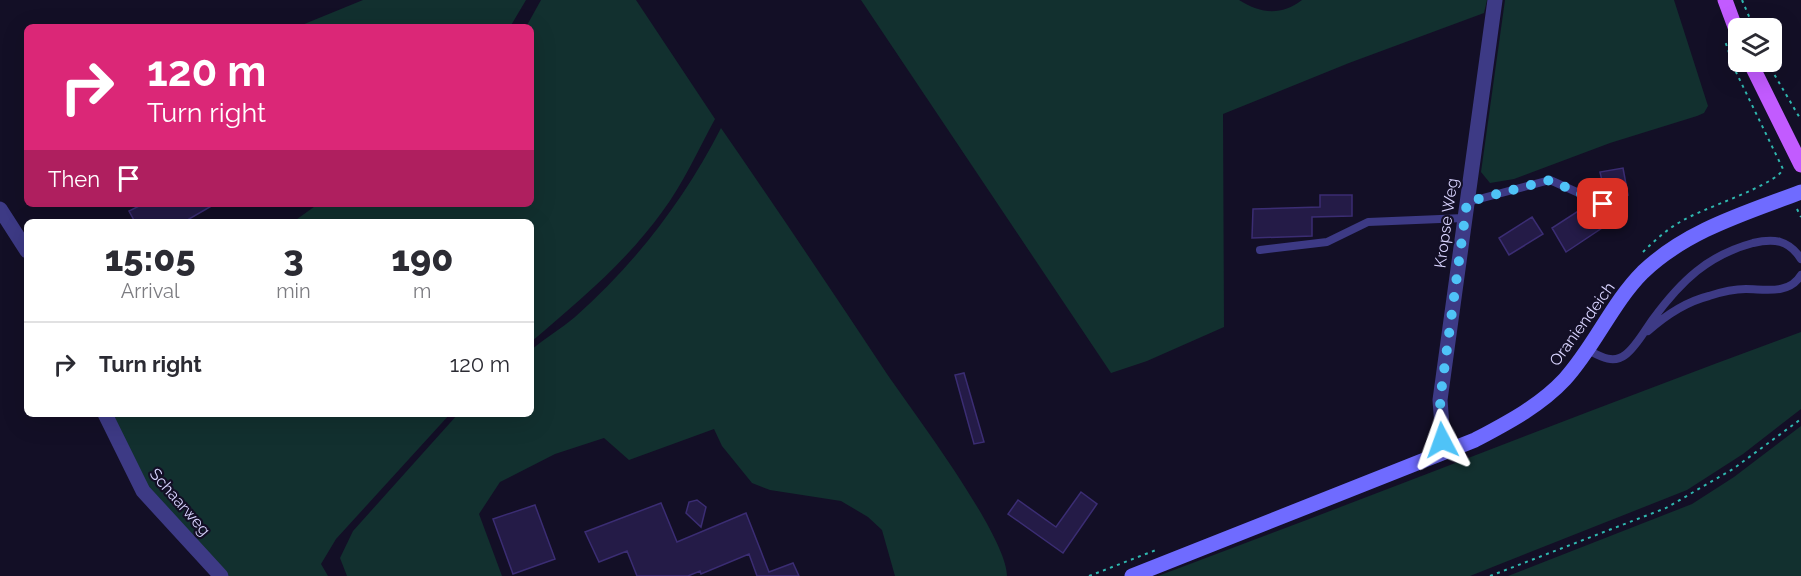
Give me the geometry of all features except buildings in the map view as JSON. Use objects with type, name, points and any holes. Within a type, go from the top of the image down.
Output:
[{"type":"main road","points":[[1725,0],[1728,18]]},
{"type":"main road","points":[[1754,72],[1801,165]]},
{"type":"main road","name":"Oraniendeich","points":[[1132,576],[1444,452],[1503,426],[1532,407],[1565,378],[1643,273],[1677,246],[1725,221],[1796,194]]},
{"type":"street","name":"Kropse Weg","points":[[1444,452],[1440,400],[1495,0]]},
{"type":"street","points":[[0,209],[24,246]]},
{"type":"street","name":"Schaarweg","points":[[106,417],[143,491],[221,576]]},
{"type":"lane","points":[[1467,202],[1550,180],[1621,212]]},
{"type":"lane","points":[[1260,250],[1327,242],[1368,222],[1464,218]]},
{"type":"lane","points":[[1586,349],[1603,357],[1617,359],[1625,355],[1662,307],[1694,273],[1716,256],[1743,246],[1773,240],[1789,245],[1801,259]]},
{"type":"lane","points":[[1638,340],[1669,314],[1687,304],[1730,290],[1779,290],[1789,286],[1801,275]]},
{"type":"path","points":[[1742,0],[1750,18]]},
{"type":"path","points":[[1736,72],[1783,169],[1780,175]]},
{"type":"path","points":[[1773,72],[1801,120]]},
{"type":"path","points":[[1490,576],[1666,508],[1733,469],[1801,419]]},
{"type":"green space","points":[[363,0],[526,0],[512,24],[304,24]]},
{"type":"green space","points":[[541,0],[636,0],[715,119],[677,190],[648,230],[601,281],[534,339],[534,219],[297,219],[314,207],[534,207],[534,24],[528,24]]},
{"type":"green space","points":[[861,0],[1239,0],[1255,8],[1279,11],[1302,0],[1487,0],[1484,13],[1349,63],[1223,114],[1224,327],[1147,361],[1111,373]]},
{"type":"green space","points":[[1505,0],[1674,0],[1708,106],[1704,113],[1697,116],[1610,143],[1514,179],[1490,183],[1481,172]]},
{"type":"green space","points":[[721,128],[957,474],[992,533],[1003,557],[1007,576],[895,576],[882,530],[868,517],[841,501],[770,490],[752,483],[722,446],[714,429],[629,460],[604,438],[555,454],[500,482],[479,514],[502,576],[347,576],[340,558],[353,531],[455,417],[534,417],[534,348],[597,297],[638,253],[675,205]]},
{"type":"green space","points":[[1801,332],[1801,409],[1743,454],[1687,490],[1470,576],[1158,576],[1640,392]]},
{"type":"green space","points":[[111,417],[447,417],[336,539],[321,564],[328,576],[227,576],[144,483]]},
{"type":"green space","points":[[1801,426],[1801,576],[1508,576],[1692,504],[1734,477]]},
{"type":"route","points":[[1442,440],[1440,400],[1467,202],[1550,180],[1603,204]]}]
